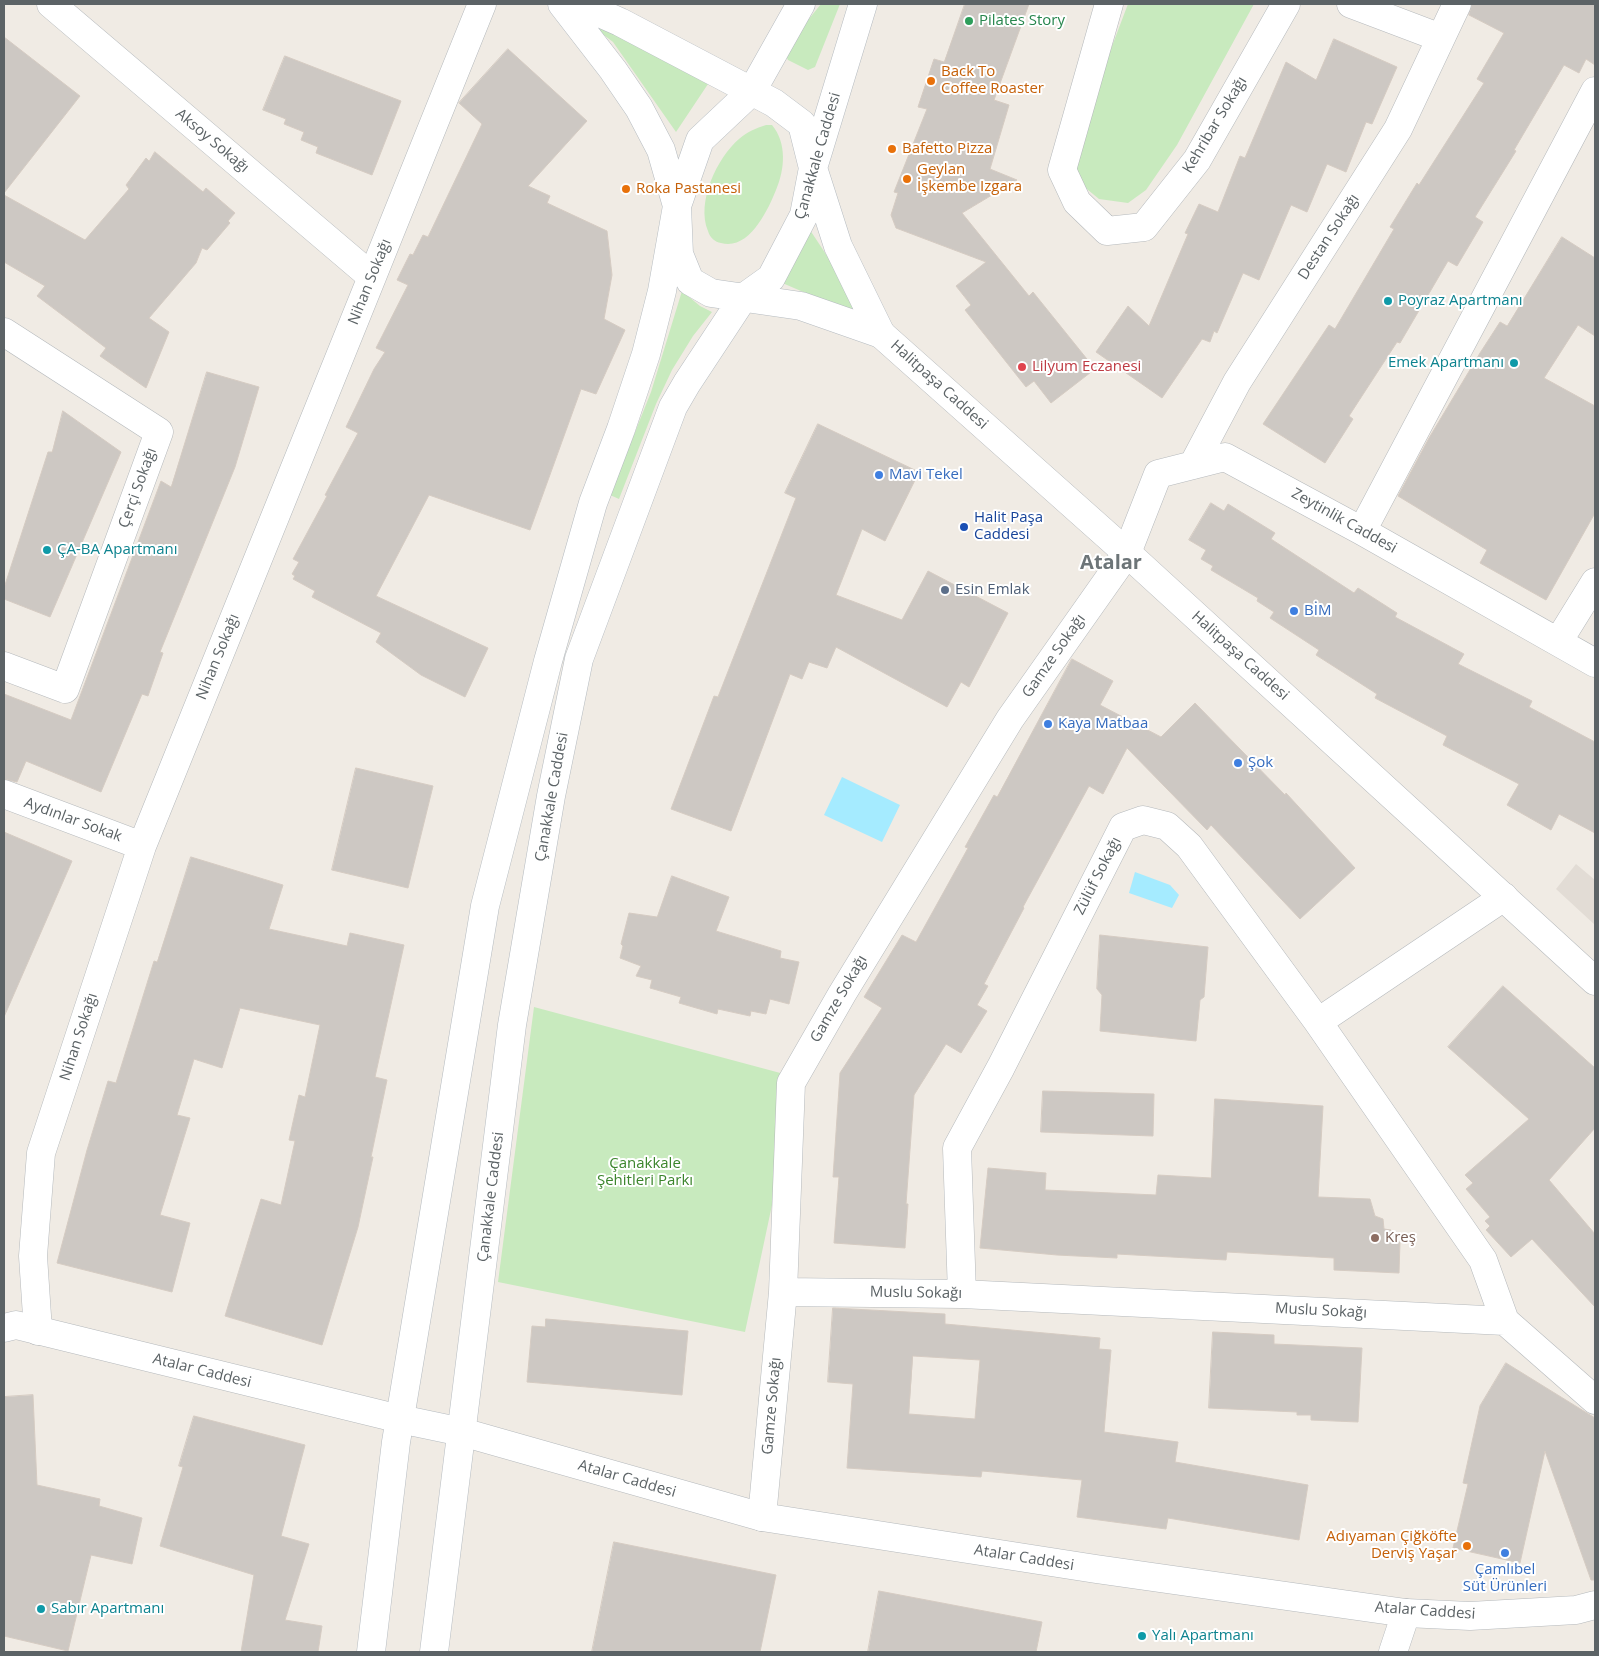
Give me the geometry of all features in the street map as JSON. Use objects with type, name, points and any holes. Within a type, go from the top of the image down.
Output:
[{"type":"street","name":"Aksoy Sokağı","points":[[50,4],[372,278]]},
{"type":"street","name":"Nihan Sokağı","points":[[38,1331],[33,1256],[41,1153],[142,846],[482,4]]},
{"type":"street","points":[[562,4],[613,70],[638,108],[661,150],[677,206],[679,254],[690,281],[711,292],[801,306],[882,334]]},
{"type":"street","points":[[579,4],[620,22],[752,91],[774,103],[802,124],[813,168],[838,246],[882,334]]},
{"type":"street","points":[[371,1652],[400,1419],[485,906],[548,661],[593,503],[621,429],[646,354],[662,291],[677,206],[700,140],[752,91],[801,4]]},
{"type":"street","name":"Çanakkale Caddesi","points":[[434,1652],[512,1026],[552,796],[579,659],[674,407],[692,375],[743,298],[771,278],[804,215],[813,168],[863,4]]},
{"type":"street","name":"Kehribar Sokağı","points":[[1109,4],[1062,170],[1077,202],[1107,231],[1144,227],[1197,160],[1286,4]]},
{"type":"street","points":[[1351,4],[1441,38]]},
{"type":"street","name":"Destan Sokağı","points":[[1193,465],[1237,382],[1398,129],[1457,4]]},
{"type":"street","points":[[1362,531],[1595,91]]},
{"type":"street","name":"Çerçi Sokağı","points":[[4,332],[158,432],[65,688],[4,666]]},
{"type":"street","name":"Halitpaşa Caddesi","points":[[882,334],[1127,553],[1595,981]]},
{"type":"street","name":"Zeytinlik Caddesi","points":[[1127,553],[1158,474],[1225,457],[1362,531],[1595,663]]},
{"type":"street","name":"Gamze Sokağı","points":[[762,1517],[783,1292],[791,1083],[842,994],[1010,719],[1127,553]]},
{"type":"street","points":[[1558,642],[1595,582]]},
{"type":"street","name":"Aydınlar Sokak","points":[[4,794],[142,846]]},
{"type":"street","name":"Zülüf Sokağı","points":[[962,1294],[957,1148],[1006,1058],[1123,827],[1143,820],[1168,826],[1189,846],[1318,1022]]},
{"type":"street","points":[[1504,897],[1318,1022],[1483,1260],[1505,1320],[1595,1400]]},
{"type":"street","name":"Muslu Sokağı","points":[[783,1292],[962,1294],[1505,1320]]},
{"type":"street","name":"Atalar Caddesi","points":[[4,1328],[16,1326],[400,1419],[462,1432],[762,1517],[1096,1569],[1406,1612],[1470,1616],[1576,1610],[1595,1605]]},
{"type":"street","points":[[1393,1652],[1406,1612]]},
{"type":"shaded area","points":[[1576,864],[1595,880],[1595,925],[1556,889]]},
{"type":"green space","points":[[821,4],[840,4],[815,67],[808,70],[788,60],[783,51]]},
{"type":"green space","points":[[1128,4],[1254,4],[1177,145],[1146,190],[1128,203],[1099,199],[1082,185],[1074,167],[1090,104]]},
{"type":"green space","points":[[571,10],[710,81],[676,132],[613,42]]},
{"type":"green space","points":[[766,125],[772,125],[777,132],[782,148],[783,165],[779,182],[762,218],[749,235],[731,244],[717,242],[710,236],[705,220],[707,194],[716,169],[723,157],[739,139],[745,134]]},
{"type":"green space","points":[[810,230],[868,318],[864,318],[780,282]]},
{"type":"green space","points":[[682,291],[700,306],[712,312],[693,336],[672,370],[656,404],[619,499],[610,495],[651,392]]},
{"type":"green space","name":"Çanakkale Şehitleri Parkı","points":[[534,1007],[799,1078],[745,1332],[498,1282]]},
{"type":"water","points":[[842,777],[900,805],[882,842],[824,815]]},
{"type":"water","points":[[1135,872],[1170,885],[1179,895],[1172,908],[1129,893]]},
{"type":"building","points":[[965,4],[1029,4],[994,100],[1009,105],[990,169],[1017,180],[962,213],[1029,296],[1033,292],[1095,369],[1051,403],[1034,381],[1026,387],[965,310],[971,305],[956,286],[986,262],[896,228],[891,215],[898,193],[894,192],[927,109],[918,107],[934,59],[944,62]]},
{"type":"building","points":[[1472,4],[1595,4],[1595,65],[1586,59],[1579,73],[1564,65],[1514,150],[1516,151],[1475,217],[1483,222],[1457,266],[1448,261],[1400,343],[1397,342],[1349,416],[1353,419],[1325,463],[1263,424],[1329,325],[1335,329],[1394,229],[1390,227],[1484,83],[1477,79],[1504,33],[1469,15]]},
{"type":"building","points":[[4,37],[80,96],[4,193]]},
{"type":"building","points":[[1334,39],[1397,67],[1372,124],[1366,122],[1346,172],[1327,164],[1307,212],[1291,205],[1259,280],[1243,273],[1217,333],[1214,331],[1210,342],[1202,339],[1162,398],[1096,352],[1128,306],[1149,326],[1188,234],[1185,233],[1199,204],[1218,212],[1240,156],[1245,158],[1286,62],[1316,80]]},
{"type":"building","points":[[508,49],[587,121],[528,186],[550,196],[547,203],[607,231],[612,275],[604,319],[625,330],[596,394],[581,389],[530,530],[429,495],[376,596],[488,648],[465,697],[421,675],[376,642],[381,633],[312,597],[315,591],[293,579],[295,576],[292,574],[299,562],[293,559],[358,433],[346,427],[374,369],[385,352],[376,348],[408,285],[397,280],[410,254],[413,255],[423,235],[428,237],[482,124],[459,103]]},
{"type":"building","points":[[285,56],[401,101],[372,175],[316,153],[318,147],[301,140],[304,132],[284,124],[286,119],[263,110]]},
{"type":"building","points":[[155,152],[203,192],[206,188],[235,213],[228,221],[230,223],[207,250],[202,248],[196,263],[149,318],[169,332],[146,388],[100,356],[106,348],[37,296],[45,286],[4,262],[4,195],[85,240],[129,189],[126,185],[146,158],[149,161]]},
{"type":"building","points":[[1562,237],[1595,258],[1595,336],[1578,325],[1544,378],[1595,406],[1595,513],[1546,600],[1480,563],[1487,550],[1398,496],[1429,438],[1480,353],[1500,322],[1507,326]]},
{"type":"building","points":[[207,372],[259,387],[235,467],[160,652],[163,653],[148,696],[142,694],[101,792],[26,761],[17,782],[4,779],[4,694],[71,720],[161,481],[171,487]]},
{"type":"building","points":[[63,411],[121,452],[50,617],[4,599],[4,588],[48,452],[52,452]]},
{"type":"building","points":[[818,424],[919,472],[885,541],[862,529],[836,595],[902,620],[928,571],[1008,613],[969,687],[961,682],[947,707],[836,647],[827,668],[809,662],[802,679],[790,674],[731,831],[671,809],[714,696],[718,697],[796,498],[785,493]]},
{"type":"building","points":[[1211,503],[1224,511],[1228,504],[1275,533],[1271,539],[1354,593],[1358,588],[1397,613],[1395,617],[1464,654],[1458,664],[1532,701],[1529,707],[1595,742],[1595,833],[1559,814],[1551,830],[1507,805],[1519,784],[1443,745],[1447,736],[1375,698],[1377,694],[1316,655],[1319,650],[1270,618],[1274,612],[1257,601],[1258,598],[1211,570],[1213,566],[1201,559],[1206,550],[1189,540]]},
{"type":"building","points":[[1072,659],[1113,681],[1100,705],[1161,737],[1195,703],[1285,795],[1286,793],[1355,868],[1300,919],[1211,825],[1207,830],[1127,748],[1103,794],[1089,786],[1023,907],[984,984],[988,986],[977,1005],[987,1011],[961,1053],[946,1044],[914,1095],[906,1204],[908,1204],[905,1248],[834,1243],[839,1177],[833,1177],[840,1073],[882,1008],[864,997],[902,935],[916,942],[968,848],[965,847],[994,795],[997,797]]},
{"type":"building","points":[[356,768],[433,786],[408,888],[332,870]]},
{"type":"building","points":[[4,832],[72,861],[4,1017]]},
{"type":"building","points":[[191,857],[283,885],[269,929],[347,946],[350,933],[404,945],[375,1077],[387,1080],[371,1157],[373,1157],[358,1227],[322,1345],[225,1316],[261,1199],[281,1205],[295,1141],[289,1140],[299,1095],[305,1097],[320,1025],[240,1008],[222,1068],[194,1059],[177,1115],[190,1118],[160,1215],[190,1223],[172,1292],[57,1263],[87,1150],[108,1081],[116,1083],[154,961],[157,962]]},
{"type":"building","points":[[672,876],[729,897],[716,931],[781,951],[780,958],[799,962],[789,1004],[770,999],[766,1014],[751,1011],[750,1016],[718,1009],[717,1014],[679,1003],[681,997],[650,988],[652,980],[636,976],[641,966],[620,958],[623,946],[621,944],[629,913],[657,917]]},
{"type":"building","points":[[1100,935],[1208,947],[1204,997],[1200,1000],[1196,1041],[1100,1031],[1102,995],[1097,989]]},
{"type":"building","points":[[1503,986],[1595,1068],[1595,1128],[1549,1180],[1595,1234],[1595,1307],[1532,1239],[1511,1257],[1486,1230],[1490,1226],[1485,1221],[1490,1217],[1466,1189],[1473,1183],[1465,1175],[1529,1119],[1448,1047]]},
{"type":"building","points":[[1043,1091],[1154,1094],[1153,1136],[1041,1132]]},
{"type":"building","points":[[1215,1099],[1323,1106],[1318,1197],[1370,1199],[1375,1216],[1383,1219],[1384,1229],[1391,1230],[1392,1242],[1400,1242],[1399,1273],[1334,1270],[1334,1258],[1227,1252],[1226,1260],[1117,1254],[1117,1258],[980,1248],[988,1168],[1046,1173],[1045,1190],[1156,1195],[1158,1175],[1211,1178]]},
{"type":"building","points":[[833,1308],[945,1314],[945,1324],[1100,1338],[1099,1349],[1111,1350],[1104,1432],[1178,1442],[1175,1462],[1308,1485],[1299,1540],[1168,1518],[1166,1529],[1077,1517],[1082,1480],[982,1471],[981,1477],[847,1468],[853,1384],[828,1382]],"holes":[[[913,1356],[980,1360],[975,1419],[909,1414]]]},
{"type":"building","points":[[546,1319],[688,1331],[682,1395],[527,1382],[532,1326],[545,1327]]},
{"type":"building","points":[[1213,1332],[1274,1335],[1274,1344],[1362,1348],[1358,1422],[1311,1420],[1311,1415],[1297,1415],[1297,1412],[1209,1408]]},
{"type":"building","points":[[1506,1363],[1595,1418],[1595,1580],[1591,1580],[1545,1451],[1520,1563],[1453,1548],[1468,1484],[1463,1483],[1480,1406]]},
{"type":"building","points":[[33,1395],[37,1485],[100,1499],[99,1506],[142,1518],[132,1564],[91,1555],[68,1651],[4,1636],[4,1397]]},
{"type":"building","points":[[194,1416],[305,1445],[281,1536],[309,1544],[285,1620],[322,1626],[318,1652],[241,1652],[254,1575],[160,1546],[183,1467],[179,1466]]},
{"type":"building","points":[[614,1542],[776,1575],[760,1652],[592,1652]]},
{"type":"building","points":[[879,1591],[1042,1622],[1036,1652],[868,1652]]},
{"type":"place","name":"Pilates Story","points":[[969,21]]},
{"type":"place","name":"Back To Coffee Roaster","points":[[931,81]]},
{"type":"place","name":"Bafetto Pizza","points":[[892,149]]},
{"type":"place","name":"Geylan İşkembe Izgara","points":[[907,179]]},
{"type":"place","name":"Roka Pastanesi","points":[[626,189]]},
{"type":"place","name":"Poyraz Apartmanı","points":[[1388,301]]},
{"type":"place","name":"Emek Apartmanı","points":[[1514,363]]},
{"type":"place","name":"Lilyum Eczanesi","points":[[1022,367]]},
{"type":"place","name":"Mavi Tekel","points":[[879,475]]},
{"type":"place","name":"Hali̇t Paşa Caddesi̇","points":[[964,527]]},
{"type":"place","name":"ÇA-BA Apartmanı","points":[[47,550]]},
{"type":"place","name":"Esin Emlak","points":[[945,590]]},
{"type":"place","name":"BİM","points":[[1294,611]]},
{"type":"place","name":"Kaya Matbaa","points":[[1048,724]]},
{"type":"place","name":"Şok","points":[[1238,763]]},
{"type":"place","name":"Kreş","points":[[1375,1238]]},
{"type":"place","name":"Adıyaman Çiğköfte Derviş Yaşar","points":[[1467,1546]]},
{"type":"place","name":"Çamlıbel Süt Ürünleri","points":[[1505,1553]]},
{"type":"place","name":"Sabır Apartmanı","points":[[41,1609]]},
{"type":"place","name":"Yalı Apartmanı","points":[[1142,1636]]},
{"type":"district","name":"Atalar","points":[[1111,563]]}]
